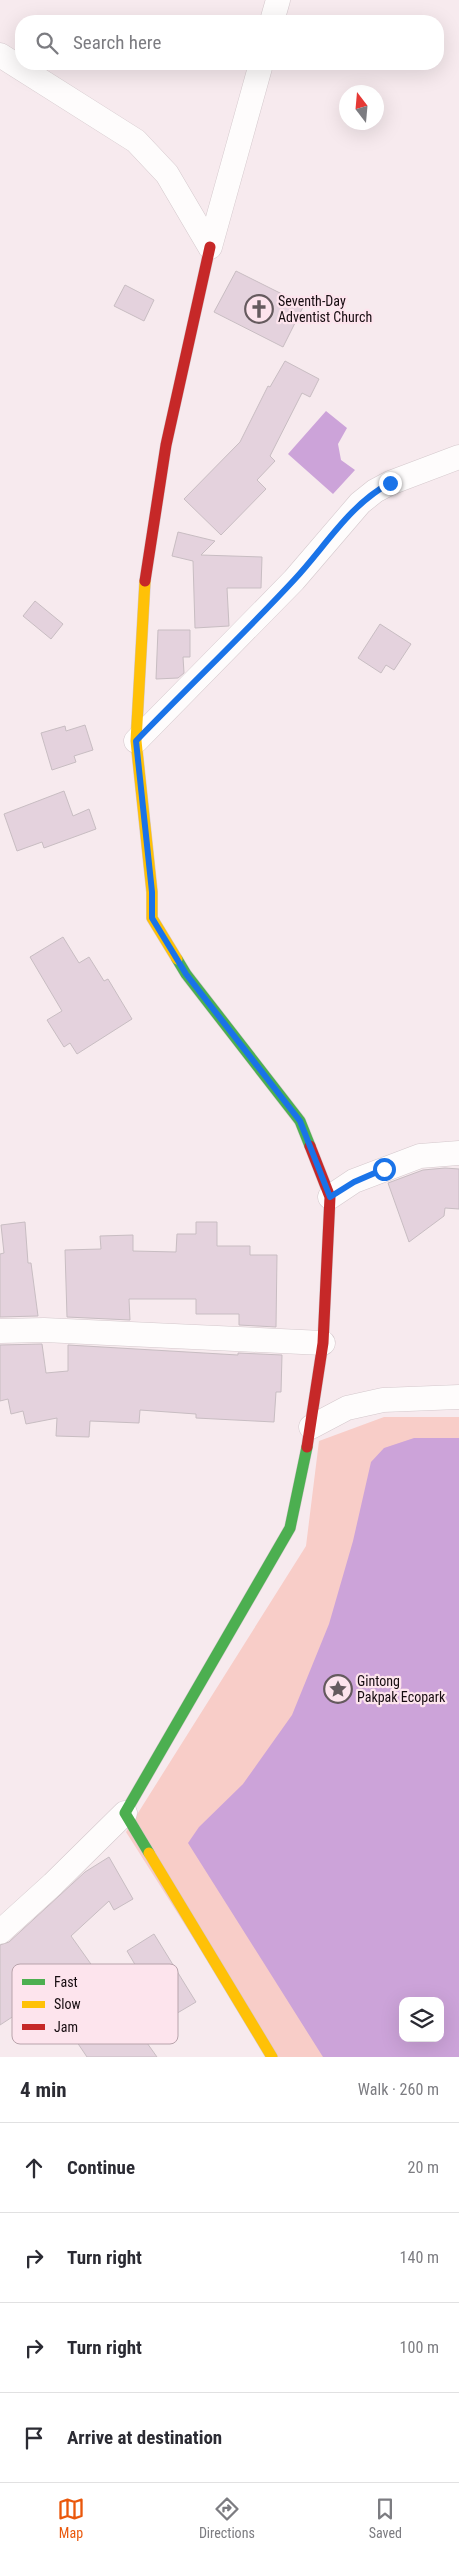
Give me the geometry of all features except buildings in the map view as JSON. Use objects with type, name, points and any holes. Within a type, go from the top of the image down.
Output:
[{"type":"street","points":[[274,15],[278,0]]},
{"type":"street","points":[[0,55],[15,64]]},
{"type":"street","points":[[24,70],[136,141],[167,174],[210,246]]},
{"type":"street","points":[[0,1932],[53,1884],[124,1813],[290,1528],[311,1427],[323,1343],[330,1197],[300,1121],[186,974],[152,918],[152,892],[136,741],[145,578],[166,445],[210,246],[259,70]]},
{"type":"street","points":[[136,741],[294,580],[360,503],[375,491],[390,483],[459,457]]},
{"type":"street","points":[[330,1197],[354,1182],[420,1156],[459,1153]]},
{"type":"street","points":[[0,1331],[44,1330],[323,1343]]},
{"type":"street","points":[[311,1427],[347,1408],[383,1400],[459,1397]]},
{"type":"street","points":[[124,1813],[272,2057]]},
{"type":"shaded area","points":[[326,411],[347,428],[338,444],[341,460],[355,470],[333,494],[288,454]]},
{"type":"shaded area","name":"Gintong Pakpak Ecopark","points":[[384,1417],[459,1417],[459,2057],[269,2057],[126,1832],[306,1546],[319,1441]]},
{"type":"shaded area","name":"Gintong Pakpak Ecopark","points":[[414,1438],[459,1438],[459,2057],[323,2057],[188,1843],[199,1827],[243,1784],[292,1715],[329,1624],[353,1541],[371,1462],[384,1448]]},
{"type":"traffic: fast","points":[[177,959],[186,974],[300,1121],[310,1146]]},
{"type":"traffic: fast","points":[[149,1853],[125,1813],[290,1528],[307,1447]]},
{"type":"traffic: slow","points":[[145,581],[136,741],[152,892],[152,918],[177,959]]},
{"type":"traffic: slow","points":[[149,1853],[272,2057]]},
{"type":"traffic: jam","points":[[145,581],[166,445],[210,247]]},
{"type":"traffic: jam","points":[[307,1447],[323,1343],[330,1197],[310,1146]]},
{"type":"place","name":"Seventh-Day Adventist Church","points":[[259,309]]},
{"type":"place","name":"Gintong Pakpak Ecopark","points":[[338,1689]]},
{"type":"route","points":[[384,1169],[354,1182],[330,1197],[311,1153],[300,1121],[186,974],[152,918],[152,892],[136,741],[294,580],[360,503],[375,491],[390,483]]}]
